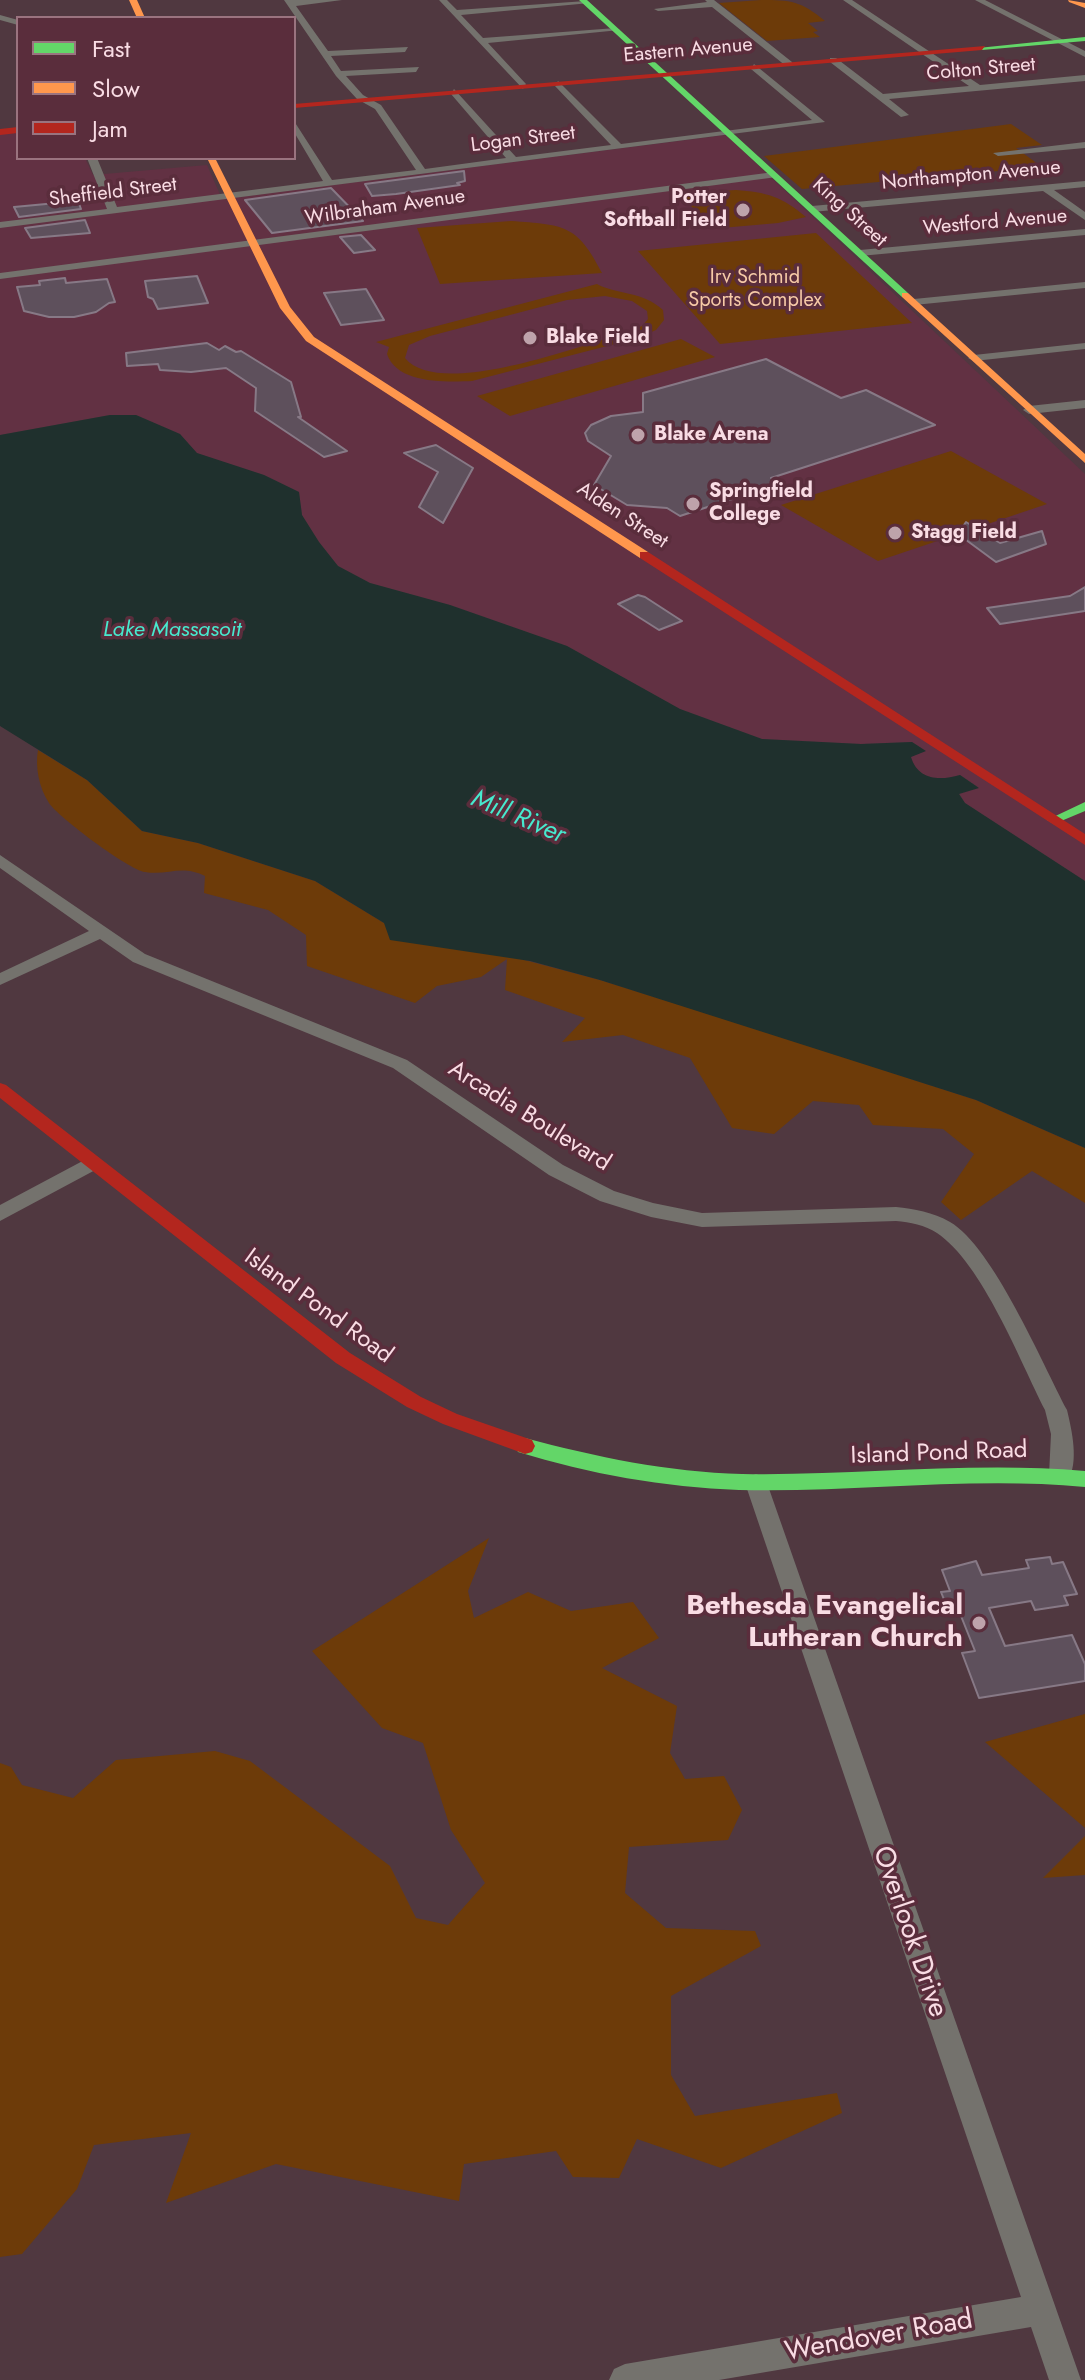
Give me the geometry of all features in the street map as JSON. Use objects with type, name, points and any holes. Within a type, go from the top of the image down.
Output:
[{"type":"street","points":[[289,2],[338,0]]},
{"type":"street","points":[[443,0],[523,86]]},
{"type":"street","points":[[847,0],[978,88]]},
{"type":"street","points":[[979,0],[1085,54]]},
{"type":"street","points":[[1072,0],[1085,6]]},
{"type":"street","points":[[289,2],[339,74],[366,100],[378,107],[422,171]]},
{"type":"street","points":[[455,13],[584,2]]},
{"type":"street","name":"King Street","points":[[584,2],[1085,460]]},
{"type":"street","points":[[658,9],[712,2],[789,64]]},
{"type":"street","points":[[481,41],[616,30]]},
{"type":"street","name":"Eastern Avenue","points":[[296,106],[1085,39]]},
{"type":"street","points":[[326,54],[405,49]]},
{"type":"street","points":[[833,60],[904,115]]},
{"type":"street","name":"Logan Street","points":[[230,196],[820,122],[754,67]]},
{"type":"street","points":[[339,74],[416,69]]},
{"type":"street","name":"Colton Street","points":[[881,97],[1085,78]]},
{"type":"street","points":[[558,84],[617,146]]},
{"type":"street","points":[[454,92],[512,159]]},
{"type":"street","points":[[296,127],[329,183]]},
{"type":"street","points":[[998,153],[1085,145]]},
{"type":"street","points":[[93,160],[113,211]]},
{"type":"street","name":"Alden Street","points":[[212,160],[290,316],[304,334],[323,349],[1085,841]]},
{"type":"street","name":"Wilbraham Avenue","points":[[0,276],[774,175]]},
{"type":"street","name":"Northampton Avenue","points":[[812,209],[1085,184]]},
{"type":"street","points":[[1045,188],[1085,217]]},
{"type":"street","name":"Sheffield Street","points":[[0,225],[230,196]]},
{"type":"street","name":"Westford Avenue","points":[[860,253],[1085,232]]},
{"type":"street","points":[[917,305],[1065,290],[1085,285]]},
{"type":"street","points":[[1065,290],[1085,292]]},
{"type":"street","points":[[974,358],[1085,346]]},
{"type":"street","points":[[1029,410],[1085,404]]},
{"type":"street","points":[[1054,820],[1085,806]]},
{"type":"street","name":"Arcadia Boulevard","points":[[0,860],[139,958],[400,1064],[556,1170],[621,1201],[702,1220],[762,1221],[896,1214],[915,1216],[943,1227],[966,1247],[985,1273],[1056,1410],[1062,1434],[1060,1475]]},
{"type":"street","points":[[0,980],[101,932]]},
{"type":"street","name":"Island Pond Road","points":[[0,1089],[318,1341],[417,1403],[508,1440],[574,1459],[663,1475],[756,1483],[828,1482],[963,1473],[1060,1475],[1085,1479]]},
{"type":"street","points":[[0,1214],[92,1163]]},
{"type":"street","points":[[1060,1475],[1085,1490]]},
{"type":"street","name":"Overlook Drive","points":[[756,1483],[1038,2310],[1065,2380]]},
{"type":"street","name":"Wendover Road","points":[[625,2380],[1038,2310]]},
{"type":"shaded area","name":"Springfield College","points":[[16,133],[16,160],[86,160],[93,175],[207,165],[222,199],[726,135],[1085,474],[1085,881],[965,803],[959,793],[978,787],[960,775],[944,780],[927,777],[915,768],[910,757],[925,751],[912,742],[861,744],[762,739],[680,709],[567,646],[450,605],[370,583],[338,566],[319,542],[302,515],[299,492],[264,475],[196,453],[180,434],[136,415],[110,415],[0,435],[0,134]]},
{"type":"green space","points":[[788,1],[809,9],[825,21],[808,23],[820,37],[767,41],[719,3]]},
{"type":"green space","points":[[1011,124],[1042,145],[1016,148],[1042,167],[802,189],[764,156]]},
{"type":"green space","points":[[736,190],[774,197],[806,217],[721,228],[714,226],[677,194]]},
{"type":"green space","points":[[511,221],[567,230],[585,245],[602,273],[440,284],[417,228]]},
{"type":"green space","name":"Irv Schmid Sports Complex","points":[[816,233],[912,323],[720,344],[638,251]]},
{"type":"green space","points":[[597,284],[647,299],[663,310],[664,320],[656,330],[638,338],[472,381],[436,381],[411,376],[392,364],[387,354],[389,347],[376,342]],"holes":[[[605,296],[632,301],[647,311],[648,319],[642,326],[512,366],[448,373],[422,369],[405,358],[409,345],[430,336],[567,300]]]},
{"type":"green space","points":[[681,339],[715,357],[510,416],[477,396]]},
{"type":"green space","name":"Stagg Field","points":[[951,451],[1047,504],[878,561],[781,505]]},
{"type":"green space","points":[[38,750],[87,780],[142,831],[198,843],[315,881],[384,923],[600,980],[976,1100],[1085,1148],[1085,1203],[1032,1171],[961,1220],[941,1202],[974,1154],[943,1129],[873,1125],[859,1105],[813,1101],[774,1134],[732,1128],[690,1058],[623,1035],[562,1042],[585,1018],[505,990],[507,959],[481,977],[437,986],[415,1003],[307,966],[306,935],[268,910],[204,893],[205,876],[196,873],[153,873],[137,869],[79,830],[49,803],[39,777]]},
{"type":"green space","points":[[489,1538],[468,1591],[474,1618],[528,1592],[571,1611],[633,1602],[659,1638],[602,1668],[677,1706],[670,1753],[685,1779],[724,1776],[742,1810],[728,1840],[629,1847],[625,1893],[666,1928],[755,1931],[761,1946],[671,1996],[671,2075],[695,2116],[837,2093],[842,2113],[721,2168],[637,2139],[619,2178],[573,2177],[556,2151],[464,2164],[459,2201],[276,2164],[166,2203],[191,2133],[94,2145],[77,2189],[22,2254],[0,2257],[0,1763],[11,1767],[22,1785],[73,1798],[116,1760],[215,1751],[250,1761],[390,1866],[416,1918],[448,1925],[485,1883],[451,1830],[423,1743],[382,1728],[312,1651]]},
{"type":"green space","points":[[1085,1714],[1085,1828],[985,1742]]},
{"type":"green space","points":[[1085,1836],[1085,1875],[1043,1878]]},
{"type":"water","name":"Lake Massasoit","points":[[110,415],[136,415],[180,434],[197,453],[264,475],[299,492],[302,515],[319,542],[338,566],[370,583],[450,605],[567,646],[680,709],[762,739],[861,744],[912,742],[926,751],[911,757],[914,765],[924,774],[937,778],[960,775],[979,788],[959,794],[965,803],[1085,881],[1085,1148],[976,1100],[600,980],[530,961],[390,940],[384,923],[315,881],[198,843],[142,831],[87,780],[0,726],[0,435]]},
{"type":"building","points":[[464,171],[465,181],[457,183],[460,185],[396,194],[372,196],[365,184]]},
{"type":"building","points":[[331,188],[363,221],[272,233],[245,200]]},
{"type":"building","points":[[78,201],[81,209],[19,217],[14,207]]},
{"type":"building","points":[[85,220],[90,233],[31,238],[25,228]]},
{"type":"building","points":[[361,235],[375,250],[354,253],[340,237]]},
{"type":"building","points":[[197,276],[208,303],[158,309],[153,299],[148,297],[145,281]]},
{"type":"building","points":[[65,278],[66,283],[107,279],[115,302],[96,312],[74,317],[49,317],[24,311],[17,287]]},
{"type":"building","points":[[366,289],[384,320],[341,325],[324,293]]},
{"type":"building","points":[[207,343],[219,350],[225,346],[236,352],[241,351],[291,382],[301,417],[298,417],[347,451],[324,457],[255,411],[256,388],[226,368],[191,372],[160,370],[158,364],[127,366],[126,353]]},
{"type":"building","points":[[766,359],[841,398],[866,390],[935,425],[771,478],[781,483],[680,516],[667,508],[627,505],[594,485],[611,456],[588,441],[585,433],[591,425],[611,416],[643,412],[643,393]]},
{"type":"building","points":[[436,445],[473,468],[443,523],[419,507],[438,472],[404,453]]},
{"type":"building","points":[[966,522],[1000,543],[1042,531],[1046,544],[996,562],[958,534]]},
{"type":"building","points":[[1085,587],[1085,611],[1000,624],[987,608],[1070,596]]},
{"type":"building","points":[[638,595],[682,621],[659,630],[618,604]]},
{"type":"building","name":"Bethesda Evangelical Lutheran Church","points":[[1050,1557],[1052,1564],[1063,1562],[1077,1594],[1064,1596],[1068,1605],[1035,1610],[1031,1601],[989,1608],[1005,1646],[1072,1635],[1085,1664],[1085,1681],[979,1698],[962,1653],[975,1651],[957,1606],[947,1607],[941,1592],[950,1591],[942,1570],[976,1561],[982,1575],[1029,1568],[1026,1560]]},
{"type":"traffic: fast","points":[[583,0],[905,295]]},
{"type":"traffic: fast","points":[[982,48],[1085,39]]},
{"type":"traffic: fast","points":[[1054,820],[1085,806]]},
{"type":"traffic: fast","points":[[525,1446],[616,1468],[739,1482],[1006,1474],[1085,1479]]},
{"type":"traffic: slow","points":[[133,0],[140,16]]},
{"type":"traffic: slow","points":[[1072,0],[1085,6]]},
{"type":"traffic: slow","points":[[212,160],[285,308],[310,339],[644,555]]},
{"type":"traffic: slow","points":[[905,295],[1085,460]]},
{"type":"traffic: jam","points":[[296,106],[982,48]]},
{"type":"traffic: jam","points":[[0,132],[16,130]]},
{"type":"traffic: jam","points":[[644,555],[1085,841]]},
{"type":"traffic: jam","points":[[0,1089],[343,1358],[414,1402],[450,1419],[525,1446]]},
{"type":"place","name":"Potter Softball Field","points":[[743,210]]},
{"type":"place","name":"Blake Field","points":[[530,338]]},
{"type":"place","name":"Blake Arena","points":[[638,435]]},
{"type":"place","name":"Springfield College","points":[[693,504]]},
{"type":"place","name":"Stagg Field","points":[[895,533]]},
{"type":"place","name":"Bethesda Evangelical Lutheran Church","points":[[979,1623]]},
{"type":"water label","name":"Mill River","points":[[518,818]]}]
